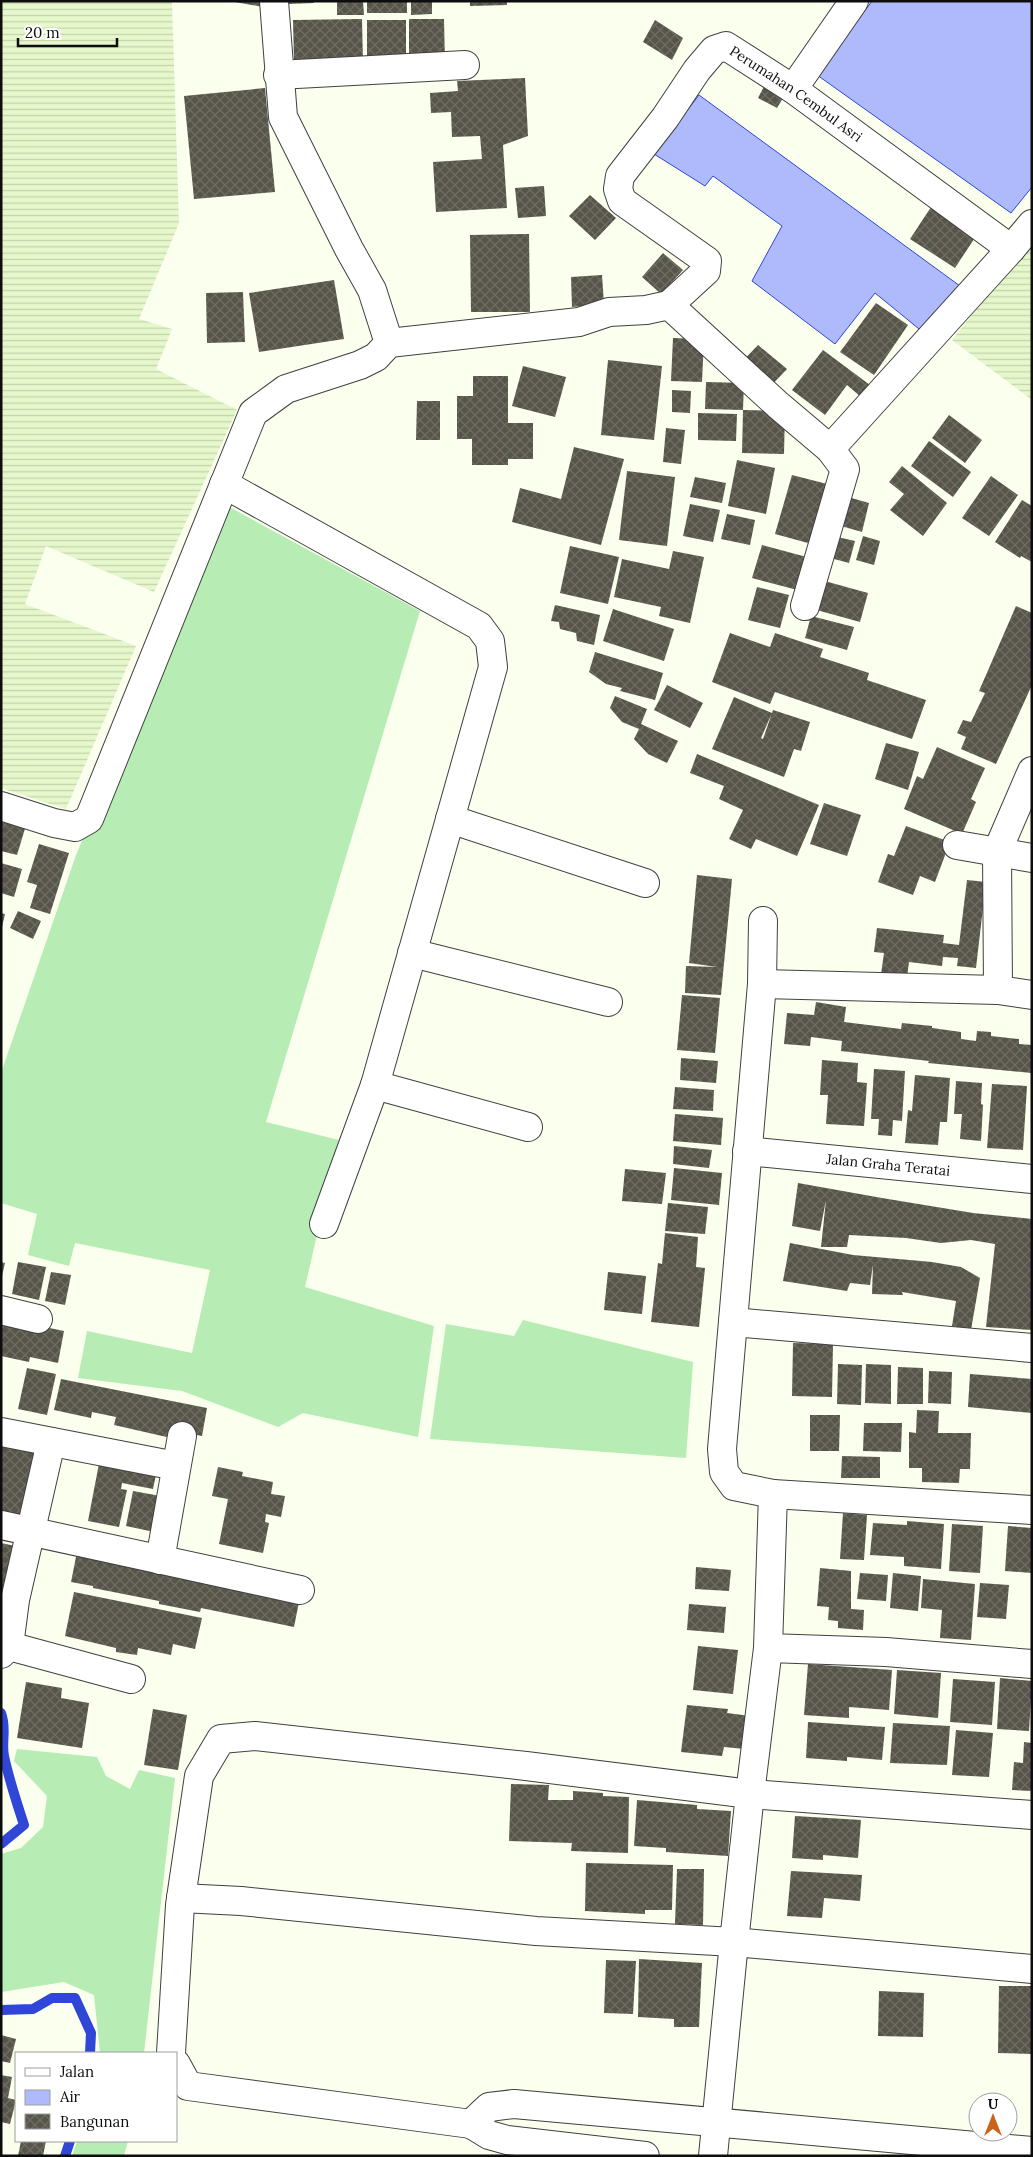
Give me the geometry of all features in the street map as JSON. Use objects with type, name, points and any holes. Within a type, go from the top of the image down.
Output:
[{"type":"street","points":[[274,1],[278,75],[283,117],[349,249],[372,290],[389,343]]},
{"type":"street","points":[[793,89],[854,1]]},
{"type":"street","name":"Perumahan Cembul Asri","points":[[669,305],[706,271],[707,261],[622,201],[618,189],[620,176],[665,118],[697,70],[714,50],[726,46],[793,89],[1011,250]]},
{"type":"street","points":[[278,75],[465,65]]},
{"type":"street","points":[[830,449],[1011,250],[1032,224]]},
{"type":"street","points":[[1,806],[54,823],[75,827],[90,818],[253,413],[286,389],[360,365],[376,357],[389,343],[579,322],[609,312],[646,310],[669,305],[778,405],[830,449],[845,469],[806,606]]},
{"type":"street","points":[[224,484],[479,626],[490,641],[493,666],[412,953],[374,1085],[324,1224]]},
{"type":"street","points":[[998,990],[997,852],[1032,771]]},
{"type":"street","points":[[450,818],[645,883]]},
{"type":"street","points":[[957,845],[1032,858]]},
{"type":"street","points":[[763,921],[762,984],[722,1449],[724,1472],[734,1486],[773,1494],[1032,1510]]},
{"type":"street","points":[[412,953],[608,1002]]},
{"type":"street","points":[[762,984],[998,990],[1032,995]]},
{"type":"street","points":[[374,1085],[528,1127]]},
{"type":"street","name":"Jalan Graha Teratai","points":[[747,1151],[1032,1179]]},
{"type":"street","points":[[1,1310],[38,1319]]},
{"type":"street","points":[[733,1322],[1032,1348]]},
{"type":"street","points":[[1,1432],[176,1466]]},
{"type":"street","points":[[160,1560],[182,1436]]},
{"type":"street","points":[[51,1442],[32,1532],[8,1599],[5,1650],[132,1679]]},
{"type":"street","points":[[713,2156],[715,2121],[750,1794],[768,1648],[773,1494]]},
{"type":"street","points":[[1,1526],[300,1590]]},
{"type":"street","points":[[768,1648],[886,1652],[1032,1664]]},
{"type":"street","points":[[171,2052],[181,1898],[199,1776],[221,1739],[256,1736],[526,1766],[750,1794],[1032,1815]]},
{"type":"street","points":[[181,1898],[241,1901],[536,1931],[734,1942],[1032,1969]]},
{"type":"street","points":[[178,2068],[188,2086],[471,2124],[489,2135],[507,2140],[645,2156]]},
{"type":"street","points":[[471,2124],[489,2107],[514,2104],[1032,2151]]},
{"type":"green space","points":[[1,1],[172,2],[179,223],[139,319],[172,329],[156,369],[237,410],[154,592],[46,546],[25,604],[136,646],[66,809],[1,788]]},
{"type":"green space","points":[[1032,238],[1032,400],[952,340]]},
{"type":"green space","points":[[224,504],[420,611],[266,1122],[339,1140],[305,1287],[434,1326],[418,1437],[303,1413],[278,1427],[182,1391],[78,1378],[87,1331],[192,1353],[210,1270],[75,1243],[69,1266],[28,1255],[37,1214],[1,1203],[1,1073],[76,855]]},
{"type":"green space","points":[[523,1320],[693,1362],[686,1458],[430,1439],[446,1324],[514,1336]]},
{"type":"green space","points":[[17,1749],[97,1757],[106,1776],[130,1789],[139,1770],[175,1778],[144,2052],[100,2052],[94,1995],[64,1982],[1,1992],[1,1854],[21,1848],[43,1827],[47,1796],[14,1761]]},
{"type":"green space","points":[[77,2142],[128,2142],[124,2156],[72,2156]]},
{"type":"water","points":[[872,1],[1032,1],[1032,187],[1011,213],[817,75]]},
{"type":"water","points":[[699,95],[960,286],[924,333],[875,293],[835,344],[752,281],[782,226],[713,176],[705,186],[654,154]]},
{"type":"building","points":[[229,1],[264,1],[264,7]]},
{"type":"building","points":[[288,1],[314,1],[314,3],[288,4]]},
{"type":"building","points":[[337,1],[363,1],[364,15],[337,15]]},
{"type":"building","points":[[367,1],[407,1],[407,13],[367,13]]},
{"type":"building","points":[[411,1],[432,1],[432,14],[411,15]]},
{"type":"building","points":[[470,1],[507,1],[507,5],[470,6]]},
{"type":"building","points":[[362,19],[363,63],[294,64],[293,20]]},
{"type":"building","points":[[409,19],[444,19],[445,64],[409,64]]},
{"type":"building","points":[[367,20],[406,20],[406,64],[367,64]]},
{"type":"building","points":[[655,20],[683,38],[672,60],[643,42]]},
{"type":"building","points":[[769,77],[789,88],[777,108],[758,98]]},
{"type":"building","points":[[525,78],[528,136],[503,145],[507,208],[436,212],[433,162],[482,159],[480,136],[452,137],[451,112],[431,113],[430,93],[458,91],[457,81]]},
{"type":"building","points":[[265,88],[275,192],[194,199],[184,96]]},
{"type":"building","points":[[544,186],[546,216],[518,218],[515,188]]},
{"type":"building","points":[[590,195],[616,218],[595,240],[569,216]]},
{"type":"building","points":[[933,204],[978,233],[955,268],[910,239]]},
{"type":"building","points":[[529,234],[530,312],[471,312],[470,235]]},
{"type":"building","points":[[663,253],[683,270],[661,294],[642,277]]},
{"type":"building","points":[[602,275],[604,304],[572,307],[571,277]]},
{"type":"building","points":[[334,280],[344,339],[259,352],[249,293]]},
{"type":"building","points":[[243,292],[245,342],[207,343],[206,293]]},
{"type":"building","points":[[876,303],[908,325],[874,375],[840,352]]},
{"type":"building","points":[[673,338],[704,339],[702,382],[671,381]]},
{"type":"building","points":[[758,345],[787,369],[768,389],[738,366]]},
{"type":"building","points":[[823,350],[870,385],[861,397],[847,385],[825,415],[792,390]]},
{"type":"building","points":[[608,360],[662,366],[654,440],[601,435]]},
{"type":"building","points":[[523,366],[566,377],[555,417],[512,406]]},
{"type":"building","points":[[473,376],[508,376],[508,423],[533,423],[533,459],[508,459],[508,465],[472,465],[472,439],[457,439],[457,396],[473,396]]},
{"type":"building","points":[[706,382],[744,383],[743,410],[705,409]]},
{"type":"building","points":[[672,390],[691,391],[690,413],[672,412]]},
{"type":"building","points":[[417,401],[440,401],[440,440],[416,440]]},
{"type":"building","points":[[743,410],[785,411],[784,454],[742,453]]},
{"type":"building","points":[[698,413],[737,414],[736,441],[698,440]]},
{"type":"building","points":[[949,415],[982,440],[965,463],[932,438]]},
{"type":"building","points":[[666,428],[685,430],[681,464],[663,462]]},
{"type":"building","points":[[929,441],[971,472],[953,497],[911,466]]},
{"type":"building","points":[[574,447],[624,459],[601,545],[512,522],[520,488],[561,499]]},
{"type":"building","points":[[737,460],[775,468],[766,514],[728,506]]},
{"type":"building","points":[[902,466],[947,503],[923,536],[890,510],[904,494],[889,482]]},
{"type":"building","points":[[627,471],[675,477],[667,546],[619,540]]},
{"type":"building","points":[[792,475],[835,486],[819,546],[775,534]]},
{"type":"building","points":[[991,476],[1018,495],[989,536],[962,518]]},
{"type":"building","points":[[695,477],[726,483],[722,503],[690,497]]},
{"type":"building","points":[[841,495],[869,503],[862,532],[834,524]]},
{"type":"building","points":[[1022,500],[1032,506],[1032,562],[1021,556],[1020,558],[995,542]]},
{"type":"building","points":[[690,504],[720,510],[713,542],[683,536]]},
{"type":"building","points":[[727,514],[755,520],[750,545],[721,539]]},
{"type":"building","points":[[829,535],[855,541],[849,563],[823,556]]},
{"type":"building","points":[[863,536],[880,541],[874,565],[856,560]]},
{"type":"building","points":[[762,545],[814,559],[805,592],[752,578]]},
{"type":"building","points":[[570,546],[619,557],[608,604],[560,593]]},
{"type":"building","points":[[673,551],[704,557],[690,623],[659,616],[661,607],[614,597],[622,559],[669,569]]},
{"type":"building","points":[[821,580],[868,593],[860,622],[813,609]]},
{"type":"building","points":[[757,587],[789,595],[780,628],[748,620]]},
{"type":"building","points":[[555,605],[600,615],[594,645],[577,641],[576,633],[560,629],[559,622],[551,621]]},
{"type":"building","points":[[1016,606],[1032,613],[1032,685],[996,764],[961,749],[966,737],[957,733],[963,720],[971,722],[985,693],[979,691]]},
{"type":"building","points":[[613,609],[674,629],[664,661],[603,641]]},
{"type":"building","points":[[811,616],[854,627],[847,650],[805,638]]},
{"type":"building","points":[[730,633],[770,647],[775,633],[823,649],[820,657],[869,673],[867,680],[926,700],[912,739],[775,692],[770,704],[712,682]]},
{"type":"building","points":[[595,652],[663,673],[655,700],[620,691],[622,688],[606,684],[589,672]]},
{"type":"building","points":[[667,685],[703,703],[690,728],[654,710]]},
{"type":"building","points":[[615,696],[647,709],[641,724],[678,741],[667,763],[648,754],[634,739],[639,729],[622,722],[610,708]]},
{"type":"building","points":[[734,697],[772,713],[773,710],[810,722],[801,751],[794,749],[784,777],[712,749]],"holes":[[[772,713],[763,739],[761,738]]]},
{"type":"building","points":[[886,743],[919,752],[908,790],[875,779]]},
{"type":"building","points":[[937,747],[985,768],[971,799],[976,802],[962,834],[904,809],[917,776],[923,779]]},
{"type":"building","points":[[697,754],[819,805],[797,856],[756,839],[751,849],[729,839],[743,810],[719,799],[724,786],[690,773]]},
{"type":"building","points":[[824,803],[861,815],[847,856],[810,844]]},
{"type":"building","points":[[1,815],[27,822],[17,855],[1,851]]},
{"type":"building","points":[[906,826],[950,842],[935,882],[920,876],[913,895],[878,882],[888,854],[894,856]]},
{"type":"building","points":[[39,844],[69,853],[50,914],[30,908],[37,885],[27,882]]},
{"type":"building","points":[[1,863],[22,869],[14,897],[1,893]]},
{"type":"building","points":[[697,875],[732,879],[721,995],[685,993],[686,966],[717,967],[689,963]]},
{"type":"building","points":[[967,880],[986,882],[976,968],[957,966],[958,958],[943,957],[942,966],[909,962],[907,977],[881,974],[884,953],[874,952],[877,928],[944,935],[943,943],[959,945]]},
{"type":"building","points":[[18,911],[41,921],[33,939],[10,928]]},
{"type":"building","points":[[1,913],[5,914],[2,927],[1,927]]},
{"type":"building","points":[[682,995],[720,998],[715,1053],[677,1050]]},
{"type":"building","points":[[816,1002],[846,1007],[844,1022],[901,1029],[902,1023],[932,1026],[932,1028],[961,1032],[961,1039],[976,1041],[977,1031],[991,1032],[991,1036],[1019,1039],[1019,1044],[1032,1045],[1032,1073],[928,1063],[929,1061],[841,1051],[842,1041],[811,1037],[810,1046],[784,1044],[787,1013],[814,1015]]},
{"type":"building","points":[[681,1058],[718,1061],[716,1083],[680,1080]]},
{"type":"building","points":[[822,1060],[858,1063],[857,1082],[867,1083],[864,1126],[826,1124],[828,1095],[820,1095]]},
{"type":"building","points":[[874,1069],[905,1071],[902,1121],[893,1120],[892,1136],[878,1135],[879,1119],[871,1119]]},
{"type":"building","points":[[915,1075],[950,1078],[947,1122],[940,1122],[938,1145],[905,1143],[908,1110],[912,1111]]},
{"type":"building","points":[[956,1081],[982,1083],[981,1141],[960,1139],[962,1114],[954,1114]]},
{"type":"building","points":[[992,1084],[1027,1086],[1023,1150],[987,1148]]},
{"type":"building","points":[[675,1087],[714,1090],[713,1111],[673,1109]]},
{"type":"building","points":[[675,1114],[723,1118],[721,1145],[673,1141]]},
{"type":"building","points":[[674,1146],[712,1150],[709,1168],[673,1164]]},
{"type":"building","points":[[674,1168],[722,1173],[719,1205],[671,1200]]},
{"type":"building","points":[[625,1169],[666,1173],[662,1204],[622,1201]]},
{"type":"building","points":[[798,1183],[973,1213],[1032,1219],[1032,1330],[986,1327],[995,1244],[971,1240],[941,1243],[906,1238],[849,1235],[847,1247],[821,1247],[826,1200],[820,1231],[792,1226]]},
{"type":"building","points":[[668,1203],[708,1207],[705,1234],[665,1231]]},
{"type":"building","points":[[665,1233],[698,1237],[696,1267],[705,1268],[699,1327],[651,1322],[658,1263],[662,1264]]},
{"type":"building","points":[[790,1243],[853,1255],[932,1262],[961,1267],[980,1278],[971,1330],[952,1326],[956,1301],[902,1292],[903,1295],[872,1294],[873,1265],[870,1285],[850,1283],[847,1291],[783,1281]]},
{"type":"building","points":[[1,1262],[5,1263],[2,1276],[1,1275]]},
{"type":"building","points":[[18,1262],[46,1267],[39,1300],[12,1294]]},
{"type":"building","points":[[51,1272],[71,1275],[65,1305],[45,1301]]},
{"type":"building","points":[[608,1272],[646,1276],[642,1314],[604,1310]]},
{"type":"building","points":[[1,1318],[64,1331],[58,1363],[30,1357],[29,1362],[1,1356]]},
{"type":"building","points":[[793,1343],[833,1344],[832,1397],[792,1396]]},
{"type":"building","points":[[838,1364],[862,1365],[861,1405],[837,1404]]},
{"type":"building","points":[[866,1364],[891,1365],[891,1404],[865,1403]]},
{"type":"building","points":[[898,1367],[923,1368],[923,1404],[897,1404]]},
{"type":"building","points":[[27,1368],[56,1374],[47,1415],[18,1409]]},
{"type":"building","points":[[929,1371],[952,1372],[951,1404],[928,1403]]},
{"type":"building","points":[[970,1374],[1032,1379],[1032,1413],[968,1407]]},
{"type":"building","points":[[61,1379],[207,1408],[202,1436],[173,1430],[171,1438],[114,1425],[116,1417],[92,1412],[91,1418],[54,1410]]},
{"type":"building","points":[[917,1410],[939,1411],[938,1433],[971,1433],[970,1469],[960,1469],[959,1483],[922,1482],[922,1468],[909,1468],[909,1432],[916,1433]]},
{"type":"building","points":[[810,1415],[840,1415],[839,1451],[810,1451]]},
{"type":"building","points":[[864,1423],[902,1423],[901,1452],[863,1451]]},
{"type":"building","points":[[1,1445],[40,1453],[34,1484],[27,1483],[20,1517],[1,1513]]},
{"type":"building","points":[[101,1453],[158,1465],[153,1489],[122,1483],[121,1489],[127,1490],[119,1527],[88,1521]]},
{"type":"building","points":[[842,1456],[880,1457],[880,1478],[841,1478]]},
{"type":"building","points":[[218,1467],[243,1472],[242,1476],[273,1482],[271,1494],[285,1496],[281,1517],[266,1514],[265,1522],[269,1523],[263,1553],[219,1544],[228,1499],[212,1496]]},
{"type":"building","points":[[133,1491],[166,1497],[159,1533],[126,1526]]},
{"type":"building","points":[[843,1513],[867,1515],[864,1560],[840,1559]]},
{"type":"building","points":[[907,1521],[944,1524],[941,1569],[904,1566],[904,1557],[870,1555],[873,1523],[907,1525]]},
{"type":"building","points":[[952,1524],[983,1526],[980,1573],[949,1571]]},
{"type":"building","points":[[1008,1526],[1032,1528],[1032,1573],[1005,1571]]},
{"type":"building","points":[[1,1543],[20,1547],[11,1591],[1,1589]]},
{"type":"building","points":[[77,1552],[300,1597],[294,1627],[201,1608],[200,1612],[159,1604],[159,1601],[71,1582]]},
{"type":"building","points":[[696,1567],[731,1570],[729,1591],[695,1589]]},
{"type":"building","points":[[820,1568],[851,1571],[851,1609],[864,1610],[863,1630],[838,1628],[838,1621],[828,1620],[829,1607],[817,1606]]},
{"type":"building","points":[[860,1573],[888,1575],[886,1601],[857,1599]]},
{"type":"building","points":[[893,1573],[921,1576],[918,1611],[890,1608]]},
{"type":"building","points":[[923,1579],[975,1584],[971,1640],[940,1638],[942,1610],[921,1608]]},
{"type":"building","points":[[980,1583],[1009,1585],[1006,1619],[977,1617]]},
{"type":"building","points":[[74,1592],[202,1618],[195,1649],[173,1644],[171,1655],[138,1648],[137,1655],[116,1652],[116,1648],[65,1636]]},
{"type":"building","points":[[689,1604],[726,1607],[724,1633],[687,1630]]},
{"type":"building","points":[[698,1646],[738,1650],[733,1694],[693,1690]]},
{"type":"building","points":[[808,1664],[892,1670],[889,1710],[849,1707],[849,1718],[804,1715]]},
{"type":"building","points":[[897,1670],[941,1673],[938,1718],[894,1714]]},
{"type":"building","points":[[1000,1678],[1032,1681],[1029,1731],[997,1729]]},
{"type":"building","points":[[953,1679],[995,1682],[992,1725],[950,1722]]},
{"type":"building","points":[[26,1682],[62,1688],[61,1698],[89,1703],[82,1748],[17,1738]]},
{"type":"building","points":[[687,1705],[728,1709],[727,1713],[758,1717],[755,1750],[724,1747],[722,1756],[681,1752]]},
{"type":"building","points":[[153,1709],[187,1715],[178,1770],[144,1765]]},
{"type":"building","points":[[808,1722],[885,1727],[882,1760],[847,1757],[847,1761],[806,1758]]},
{"type":"building","points":[[893,1723],[950,1726],[947,1765],[890,1763]]},
{"type":"building","points":[[956,1730],[993,1733],[989,1777],[952,1775]]},
{"type":"building","points":[[1024,1742],[1032,1743],[1032,1791],[1012,1790],[1014,1762],[1023,1763]]},
{"type":"building","points":[[511,1784],[549,1785],[548,1800],[573,1800],[573,1791],[603,1793],[603,1796],[629,1797],[628,1853],[571,1851],[572,1843],[509,1841]]},
{"type":"building","points":[[637,1800],[697,1805],[697,1809],[731,1811],[728,1856],[666,1852],[666,1848],[634,1846]]},
{"type":"building","points":[[795,1816],[861,1820],[858,1858],[823,1855],[823,1860],[792,1858]]},
{"type":"building","points":[[586,1863],[673,1865],[672,1910],[645,1910],[645,1914],[585,1911]]},
{"type":"building","points":[[677,1869],[704,1869],[703,1925],[675,1924]]},
{"type":"building","points":[[791,1871],[862,1875],[860,1901],[824,1898],[822,1918],[787,1916]]},
{"type":"building","points":[[639,1959],[702,1963],[699,2027],[674,2027],[674,2019],[638,2017]]},
{"type":"building","points":[[606,1960],[636,1961],[633,2014],[604,2013]]},
{"type":"building","points":[[999,1986],[1032,1986],[1032,2054],[998,2053]]},
{"type":"building","points":[[879,1991],[924,1993],[923,2037],[878,2036]]},
{"type":"building","points":[[1,2035],[16,2039],[10,2063],[1,2061]]},
{"type":"building","points":[[1,2075],[12,2077],[8,2098],[15,2100],[15,2104],[10,2124],[1,2122]]},
{"type":"building","points":[[21,2142],[46,2142],[43,2156],[18,2156]]},
{"type":"waterway","points":[[1,1713],[4,1724],[4,1756],[24,1825],[1,1844]]},
{"type":"waterway","points":[[1,2010],[33,2009],[52,1998],[75,1998],[91,2033],[90,2052]]},
{"type":"waterway","points":[[65,2156],[70,2142]]}]
